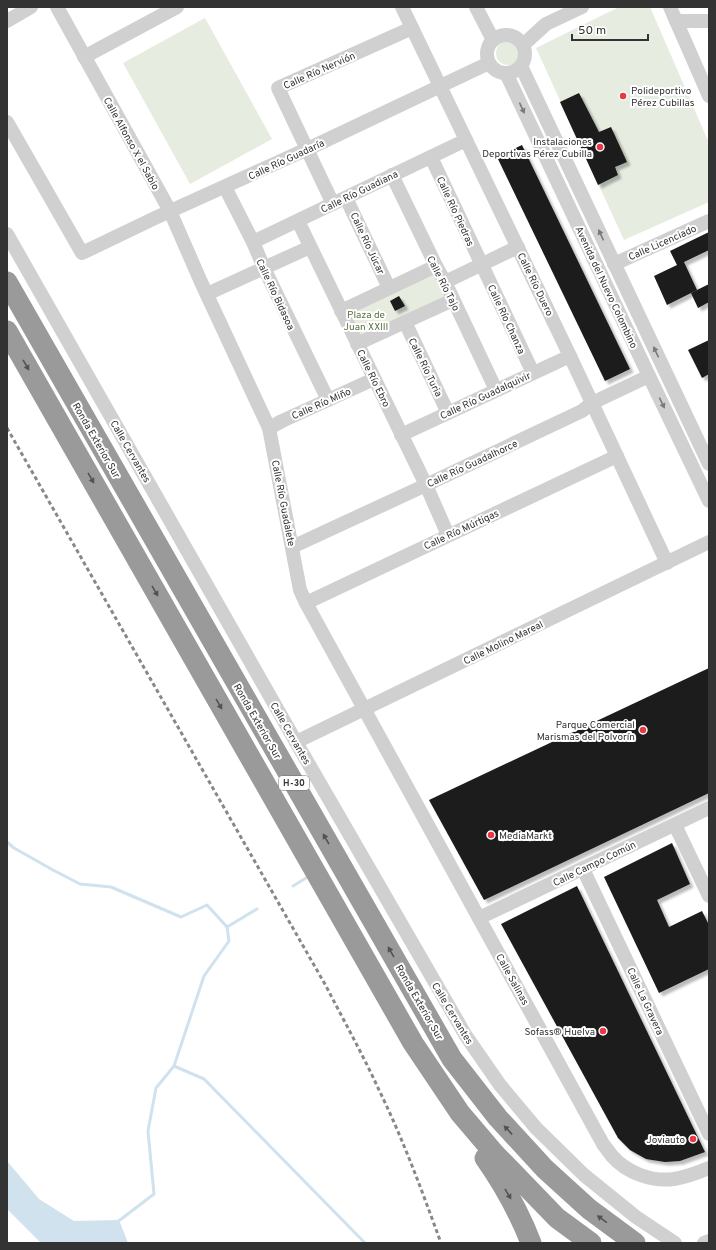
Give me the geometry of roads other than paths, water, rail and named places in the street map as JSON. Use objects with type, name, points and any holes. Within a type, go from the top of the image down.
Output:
[{"type":"highway","name":"Ronda Exterior Sur","points":[[7,282],[452,1059],[498,1118],[544,1169],[589,1210],[634,1243]]},
{"type":"highway","name":"H-30","points":[[7,331],[409,1036],[460,1112],[494,1153],[557,1218],[591,1243]]},
{"type":"highway","points":[[460,1112],[472,1142],[496,1174],[512,1200],[531,1243]]},
{"type":"street","points":[[7,21],[31,7]]},
{"type":"street","name":"Calle Alfonso X el Sabio","points":[[57,7],[170,211],[201,282]]},
{"type":"street","points":[[84,57],[177,7]]},
{"type":"street","name":"Calle Río Duero","points":[[402,7],[570,356],[667,563]]},
{"type":"street","points":[[476,7],[493,40]]},
{"type":"street","points":[[523,45],[546,24],[582,7]]},
{"type":"street","points":[[670,7],[709,96]]},
{"type":"street","points":[[676,22],[709,21]]},
{"type":"street","name":"Calle Río Nervión","points":[[333,204],[278,88],[412,28]]},
{"type":"street","points":[[499,36],[512,36],[518,39],[523,45],[525,52],[524,60],[521,66],[511,72],[499,72],[489,63],[487,51],[489,45],[499,36]]},
{"type":"street","name":"Calle Río Guadaría","points":[[7,122],[82,253],[489,63]]},
{"type":"street","name":"Avenida del Nuevo Colombino","points":[[521,66],[709,464]]},
{"type":"street","name":"Avenida del Nuevo Colombino","points":[[506,73],[709,501]]},
{"type":"street","name":"Calle Río Guadiana","points":[[253,242],[466,140]]},
{"type":"street","name":"Calle Río Piedras","points":[[431,157],[482,265]]},
{"type":"street","name":"Calle Río Tajo","points":[[392,175],[496,390]]},
{"type":"street","name":"Calle Río Bidasoa","points":[[225,187],[253,242],[264,268],[328,400]]},
{"type":"street","name":"Calle Río Júcar","points":[[346,198],[389,288]]},
{"type":"street","name":"Calle Río Ebro","points":[[298,221],[426,485],[448,536]]},
{"type":"street","name":"Calle Licenciado","points":[[614,264],[709,221]]},
{"type":"street","name":"Calle Cervantes","points":[[7,234],[296,742],[466,1036],[500,1085],[536,1128],[584,1175],[636,1217],[675,1243]]},
{"type":"street","points":[[207,294],[310,247]]},
{"type":"street","points":[[445,282],[518,247]]},
{"type":"street","name":"Calle Río Chanza","points":[[482,265],[533,373]]},
{"type":"street","points":[[342,311],[436,266]]},
{"type":"street","name":"Calle Río Guadalete","points":[[201,282],[270,428],[300,590],[365,709]]},
{"type":"street","points":[[357,344],[453,300]]},
{"type":"street","name":"Calle Río Turia","points":[[405,322],[448,412]]},
{"type":"street","name":"Calle Río Guadalquivir","points":[[401,435],[570,356]]},
{"type":"street","name":"Calle Río Guadalhorce","points":[[292,547],[582,411],[592,403],[649,376]]},
{"type":"street","name":"Calle Río Miño","points":[[270,428],[282,421],[374,379]]},
{"type":"street","name":"Calle Río Múrtigas","points":[[306,603],[616,456]]},
{"type":"street","name":"Calle Molino Mareal","points":[[296,742],[709,542]]},
{"type":"street","name":"Calle Salinas","points":[[365,709],[603,1144],[613,1157],[625,1168],[640,1175],[656,1179],[672,1179],[688,1176],[709,1168]]},
{"type":"street","name":"Calle Campo Común","points":[[479,918],[709,808]]},
{"type":"street","points":[[675,825],[709,896]]},
{"type":"street","name":"Calle La Gravera","points":[[583,869],[709,1134]]},
{"type":"street","points":[[704,1243],[709,1241]]},
{"type":"water","points":[[7,1161],[39,1199],[74,1221],[119,1220],[128,1243],[41,1243],[7,1209]]},
{"type":"waterway","points":[[7,842],[14,848],[80,884],[111,887],[181,917],[207,905],[227,927],[229,941],[204,976],[174,1066],[156,1088],[148,1131],[154,1194],[116,1223]]},
{"type":"waterway","points":[[293,886],[306,878]]},
{"type":"waterway","points":[[227,927],[257,909]]},
{"type":"waterway","points":[[174,1066],[204,1079],[365,1243]]},
{"type":"railway","points":[[7,428],[326,986],[388,1109],[412,1165],[441,1243]]},
{"type":"place","name":"Polideportivo Pérez Cubillas","points":[[623,96]]},
{"type":"place","name":"Instalaciones Deportivas Pérez Cubilla","points":[[600,147]]},
{"type":"place","name":"Parque Comercial Marismas del Polvorín","points":[[643,730]]},
{"type":"place","name":"MediaMarkt","points":[[491,835]]},
{"type":"place","name":"Sofass® Huelva","points":[[603,1031]]},
{"type":"place","name":"Joviauto","points":[[693,1139]]},
{"type":"park label","name":"Plaza de Juan XXIII","points":[[366,320]]}]
